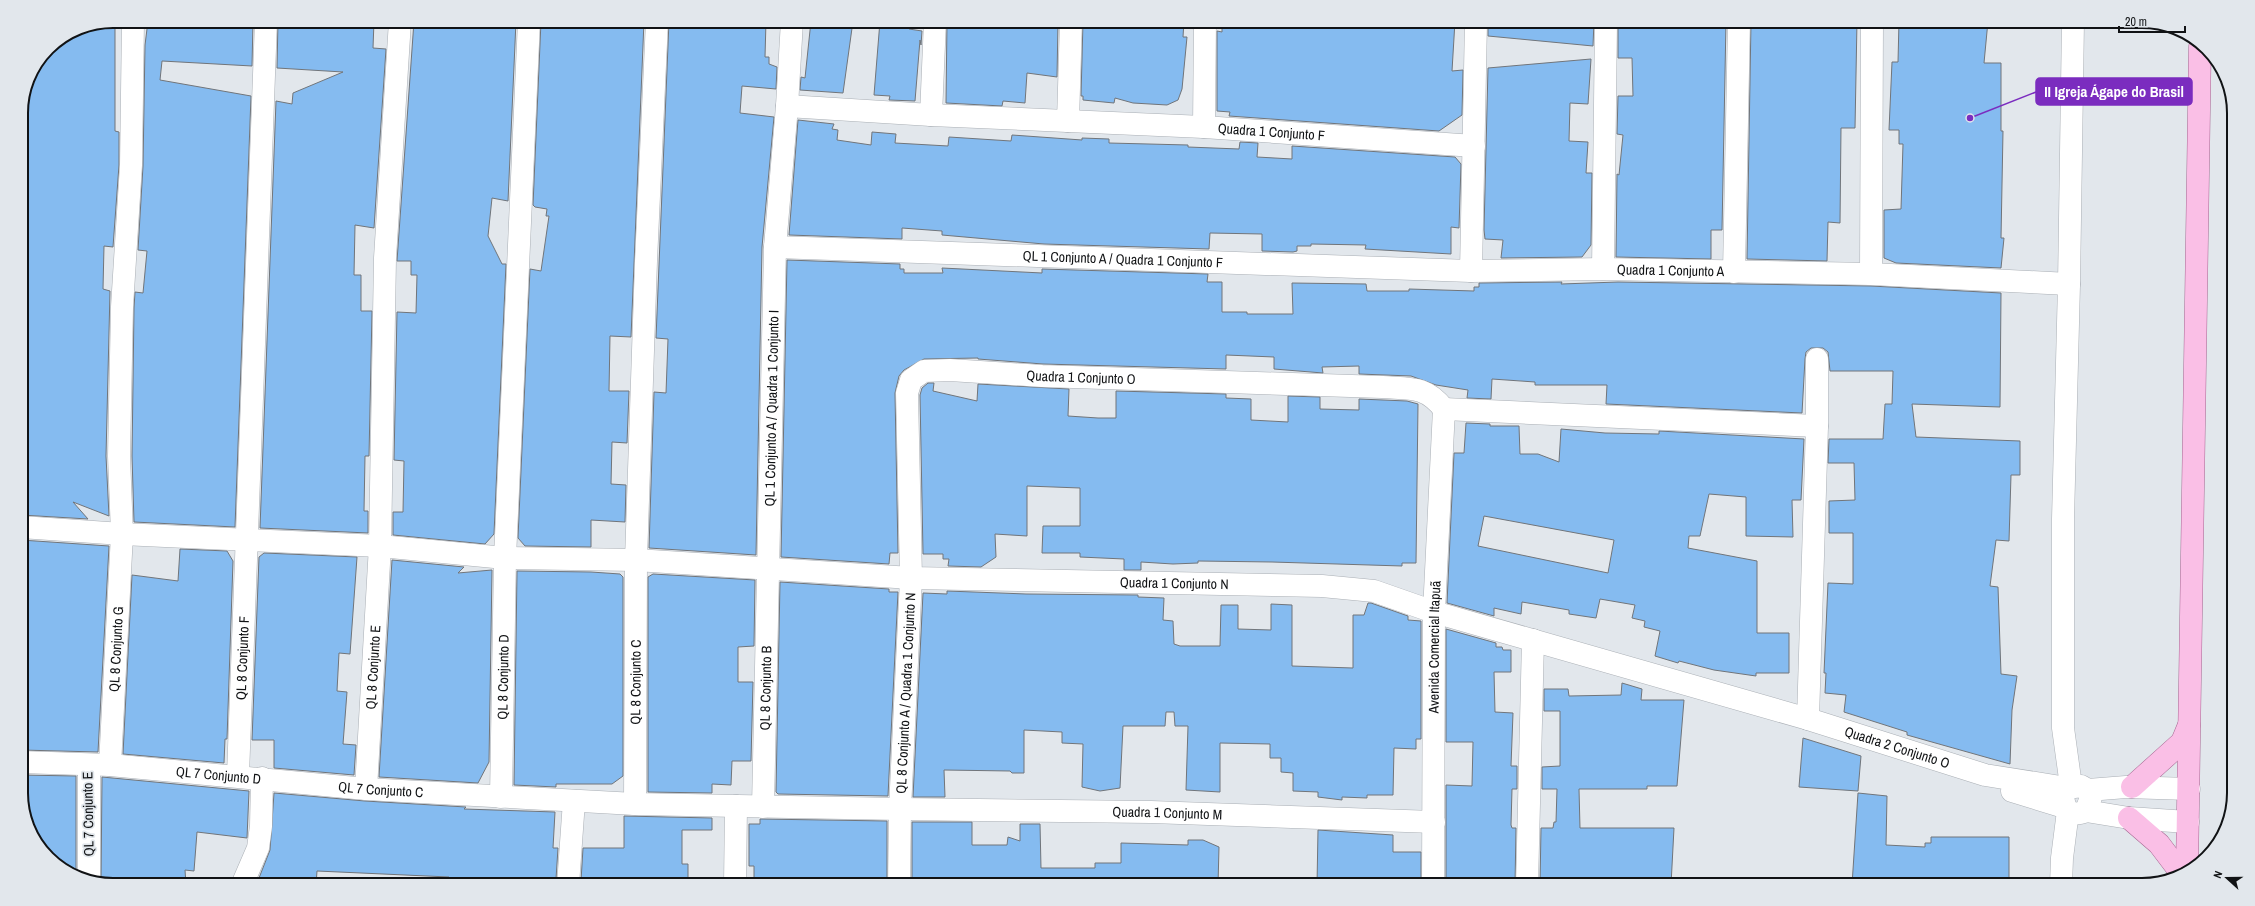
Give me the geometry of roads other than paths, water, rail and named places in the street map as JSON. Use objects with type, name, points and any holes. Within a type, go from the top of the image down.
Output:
[{"type":"main road","points":[[2187,865],[2200,51]]},
{"type":"main road","points":[[2132,787],[2182,742],[2189,725]]},
{"type":"main road","points":[[2129,818],[2159,844],[2178,870]]},
{"type":"street","name":"QL 8 Conjunto G","points":[[99,765],[122,534],[119,456],[122,307],[131,166],[133,28]]},
{"type":"street","name":"QL 8 Conjunto F","points":[[238,775],[245,540],[266,28]]},
{"type":"street","name":"QL 8 Conjunto E","points":[[366,789],[380,546],[384,258],[400,28]]},
{"type":"street","name":"QL 8 Conjunto D","points":[[501,797],[505,558],[529,28]]},
{"type":"street","name":"QL 8 Conjunto C","points":[[635,804],[636,560],[646,261],[657,28]]},
{"type":"street","name":"QL 1 Conjunto A / Quadra 1 Conjunto I","points":[[768,569],[775,247],[787,106],[792,28]]},
{"type":"street","points":[[931,116],[935,28]]},
{"type":"street","points":[[1068,122],[1071,28]]},
{"type":"street","points":[[1204,127],[1206,28]]},
{"type":"street","points":[[1471,271],[1476,28]]},
{"type":"street","points":[[1602,269],[1606,28]]},
{"type":"street","points":[[1734,272],[1739,28]]},
{"type":"street","points":[[1871,274],[1872,28]]},
{"type":"street","points":[[2069,878],[2075,857],[2076,799],[2063,728],[2063,519],[2069,284],[2073,28]]},
{"type":"street","name":"Quadra 1 Conjunto F","points":[[787,106],[931,116],[1204,127],[1474,146]]},
{"type":"street","name":"QL 1 Conjunto A / Quadra 1 Conjunto F","points":[[775,247],[1471,271]]},
{"type":"street","name":"Quadra 1 Conjunto A","points":[[1471,271],[1602,269],[1871,274],[2069,284]]},
{"type":"street","points":[[1808,719],[1817,426],[1817,359]]},
{"type":"street","name":"Quadra 1 Conjunto O","points":[[911,578],[906,393],[911,380],[924,371],[950,370],[1042,376],[1420,390],[1435,397],[1444,409]]},
{"type":"street","points":[[1444,409],[1817,426]]},
{"type":"street","name":"Avenida Comercial Itapuã","points":[[1433,878],[1434,612],[1444,409]]},
{"type":"street","name":"Quadra 1 Conjunto N","points":[[28,527],[122,534],[380,546],[505,558],[636,560],[911,578],[1322,586],[1374,592],[1434,612],[1532,640]]},
{"type":"street","name":"QL 8 Conjunto B","points":[[763,806],[768,569]]},
{"type":"street","name":"QL 8 Conjunto A / Quadra 1 Conjunto N","points":[[899,878],[900,810],[911,578]]},
{"type":"street","points":[[1527,878],[1532,640]]},
{"type":"street","name":"Quadra 2 Conjunto O","points":[[1532,640],[1808,719],[1985,776],[2076,799]]},
{"type":"street","name":"QL 7 Conjunto E","points":[[28,762],[99,765],[90,874]]},
{"type":"street","name":"QL 7 Conjunto D","points":[[99,765],[262,778],[261,826],[258,848],[245,878]]},
{"type":"street","name":"QL 7 Conjunto C","points":[[262,778],[366,789],[635,804]]},
{"type":"street","points":[[2076,799],[2132,787],[2189,789]]},
{"type":"street","points":[[2076,799],[2129,818],[2188,822]]},
{"type":"street","points":[[2062,878],[2062,858],[2076,799]]},
{"type":"street","points":[[568,878],[574,801]]},
{"type":"street","points":[[635,804],[736,806],[735,878]]},
{"type":"street","name":"Quadra 1 Conjunto M","points":[[736,806],[900,810],[1151,812],[1434,822]]},
{"type":"place","name":"II Igreja Ágape do Brasil","points":[[1970,118]]}]
